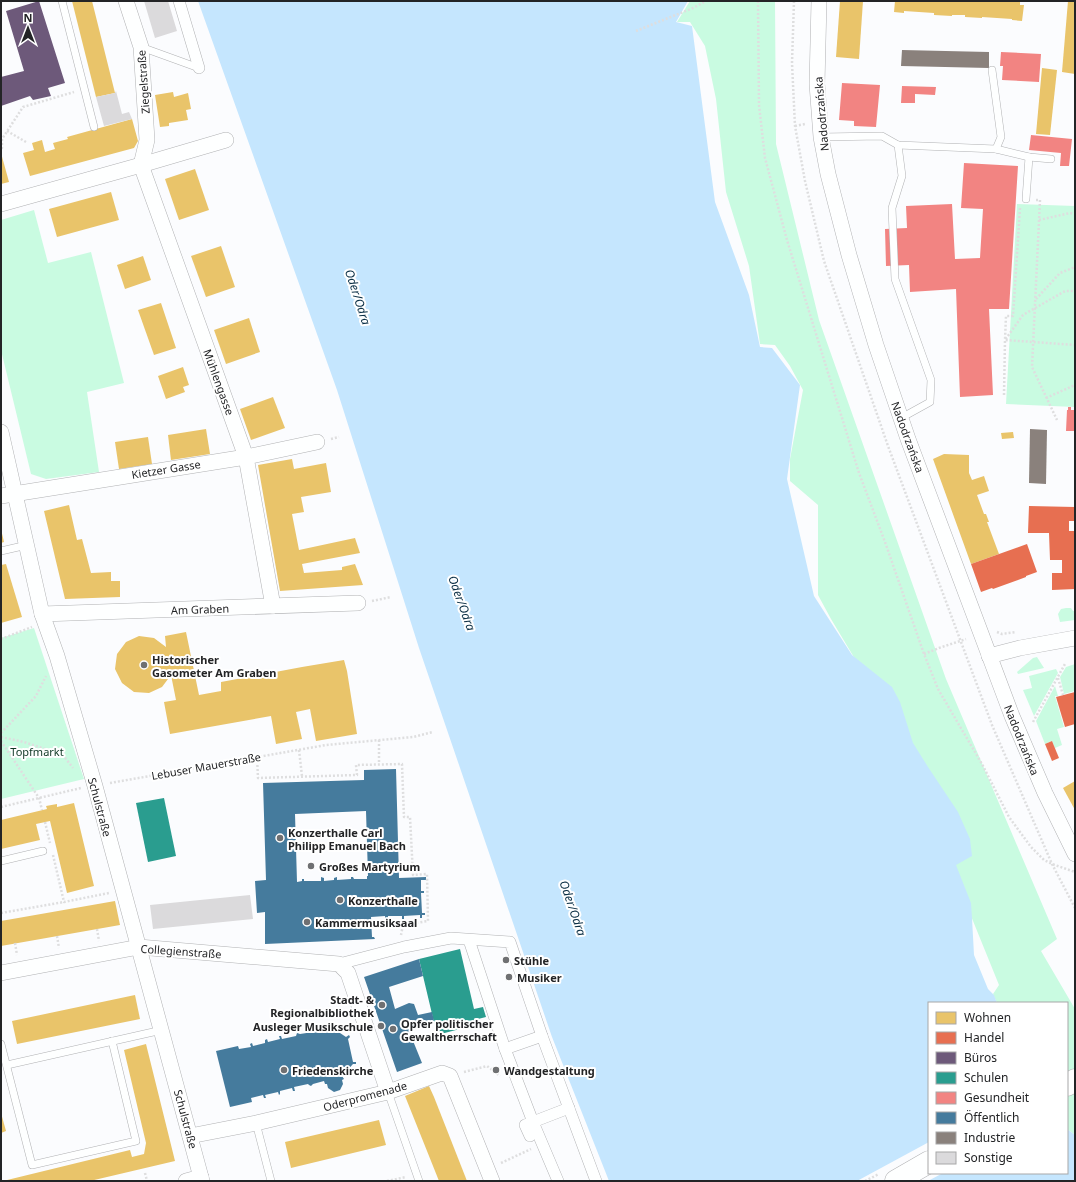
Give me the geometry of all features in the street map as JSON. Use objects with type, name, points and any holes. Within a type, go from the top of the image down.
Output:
[{"type":"main road","points":[[896,1181],[928,1163]]},
{"type":"street","name":"Ziegelstraße","points":[[126,1],[141,47],[147,140],[141,165]]},
{"type":"street","points":[[179,1],[199,68]]},
{"type":"street","name":"Nadodrzańska","points":[[819,1],[817,84],[821,137],[828,174],[876,345],[901,418],[980,633],[1036,774],[1075,854]]},
{"type":"street","points":[[1,204],[226,140]]},
{"type":"street","name":"Mühlengasse","points":[[141,165],[246,457],[273,606]]},
{"type":"street","name":"Schulstraße","points":[[1,432],[8,495],[27,545],[44,618],[57,656],[91,786],[139,947],[202,1179]]},
{"type":"street","name":"Kietzer Gasse","points":[[8,495],[246,457],[317,442]]},
{"type":"street","name":"Am Graben","points":[[44,618],[358,603]]},
{"type":"street","points":[[989,656],[1020,648],[1075,638]]},
{"type":"street","name":"Collegienstraße","points":[[1,973],[139,947],[339,964],[398,949],[451,938],[469,940]]},
{"type":"street","points":[[558,1181],[533,1122],[505,1049],[469,940],[510,942],[542,1036],[596,1181]]},
{"type":"street","points":[[339,964],[348,973],[388,1092]]},
{"type":"street","points":[[505,1049],[542,1036]]},
{"type":"street","name":"Oderpromenade","points":[[190,1136],[256,1123],[388,1092],[442,1073],[450,1076]]},
{"type":"street","points":[[450,1076],[490,1175]]},
{"type":"street","points":[[529,1139],[525,1125],[569,1108]]},
{"type":"street","points":[[186,1181],[202,1179]]},
{"type":"lane","points":[[62,1],[94,127]]},
{"type":"lane","points":[[141,47],[199,68]]},
{"type":"lane","points":[[992,70],[1001,137],[996,148]]},
{"type":"lane","points":[[821,137],[882,136],[898,145],[996,148],[1029,157],[1051,160]]},
{"type":"lane","points":[[898,145],[902,176],[892,208],[895,279],[931,380],[930,402],[901,418]]},
{"type":"lane","points":[[1026,199],[1029,157]]},
{"type":"lane","points":[[1,551],[27,545]]},
{"type":"lane","points":[[1,861],[43,852]]},
{"type":"lane","points":[[7,1065],[162,1030]]},
{"type":"lane","points":[[1,1044],[32,1164],[136,1141],[112,1041]]},
{"type":"lane","points":[[388,1092],[418,1178]]},
{"type":"lane","points":[[256,1123],[271,1181]]},
{"type":"path","points":[[636,31],[693,8],[706,1]]},
{"type":"path","points":[[758,1],[759,105],[765,158],[787,240],[859,472],[924,654],[938,690],[982,764],[1009,816],[1031,847],[1044,860],[1075,872]]},
{"type":"path","points":[[1,148],[2,140],[23,107],[84,88]]},
{"type":"path","points":[[7,131],[26,142]]},
{"type":"path","points":[[1004,395],[1006,316],[1013,316],[1020,199],[1040,200],[1032,367],[1057,420]]},
{"type":"path","points":[[1039,220],[1070,213],[1075,214]]},
{"type":"path","points":[[1035,300],[1060,273],[1075,267]]},
{"type":"path","points":[[1005,340],[1023,314],[1065,291],[1075,291]]},
{"type":"path","points":[[1005,340],[1075,345]]},
{"type":"path","points":[[1046,398],[1075,385]]},
{"type":"path","points":[[1,639],[44,618]]},
{"type":"path","points":[[980,633],[991,629],[1002,634],[1023,630]]},
{"type":"path","points":[[924,654],[960,641],[992,725],[1052,864],[1075,908]]},
{"type":"path","points":[[1,733],[36,696],[57,656]]},
{"type":"path","points":[[1033,722],[1065,664]]},
{"type":"path","points":[[1058,678],[1063,695]]},
{"type":"path","name":"Lebuser Mauerstraße","points":[[1,807],[91,786],[326,745],[413,737],[433,732]]},
{"type":"path","points":[[1,737],[24,742],[63,755],[91,786]]},
{"type":"path","points":[[379,740],[379,764]]},
{"type":"path","points":[[1,741],[39,798],[42,810]]},
{"type":"path","points":[[299,750],[302,776]]},
{"type":"path","points":[[257,757],[258,778],[357,775],[356,765],[402,764],[404,817],[410,817],[412,875],[427,874],[428,921],[403,925],[398,949]]},
{"type":"path","points":[[45,822],[50,844]]},
{"type":"path","points":[[52,851],[64,902]]},
{"type":"path","points":[[1,913],[109,893]]},
{"type":"path","points":[[97,929],[99,945]]},
{"type":"path","points":[[57,936],[60,952]]},
{"type":"path","points":[[15,943],[18,960]]},
{"type":"path","points":[[450,1076],[487,1066],[500,1075],[502,1081]]},
{"type":"path","points":[[529,1139],[530,1150],[533,1156]]},
{"type":"path","points":[[490,1175],[534,1148]]},
{"type":"path","points":[[145,1173],[147,1181]]},
{"type":"path","points":[[387,1181],[418,1178]]},
{"type":"green space","points":[[690,1],[775,1],[776,144],[819,320],[946,679],[1057,939],[1041,951],[1075,1009],[1075,1135],[1068,1130],[1068,1002],[997,1002],[993,994],[999,985],[971,916],[873,689],[818,595],[818,505],[790,481],[790,459],[803,390],[790,366],[775,345],[760,344],[749,266],[726,192],[716,99],[705,46],[690,22],[677,22]]},
{"type":"green space","points":[[1017,204],[1075,206],[1075,407],[1006,404]]},
{"type":"green space","points":[[34,210],[48,263],[91,252],[124,383],[87,392],[99,472],[46,479],[31,474],[1,350],[1,220]]},
{"type":"green space","points":[[1071,608],[1075,611],[1075,620],[1060,622],[1058,614],[1061,609]]},
{"type":"green space","name":"Topfmarkt","points":[[34,628],[84,779],[1,799],[1,638]]},
{"type":"green space","points":[[1037,657],[1044,668],[1018,674],[1017,672],[1033,658]]},
{"type":"green space","points":[[1075,664],[1075,691],[1064,694],[1060,677],[1066,667]]},
{"type":"green space","points":[[1056,669],[1058,673],[1034,716],[1023,690],[1032,688],[1029,676]]},
{"type":"green space","points":[[1055,686],[1058,696],[1055,696],[1064,727],[1057,729],[1062,745],[1055,748],[1052,741],[1045,744],[1036,721]]},
{"type":"water","name":"Oder/Odra","points":[[198,1],[688,1],[676,22],[692,26],[715,202],[749,295],[760,347],[772,348],[800,385],[787,479],[814,596],[852,655],[892,687],[900,702],[913,743],[958,812],[970,839],[972,856],[956,865],[971,903],[974,955],[988,989],[994,995],[997,1002],[928,1002],[928,1174],[1068,1174],[1068,1130],[1075,1135],[1075,1181],[609,1181],[552,1037],[419,648],[337,390]]},
{"type":"pier","points":[[928,1143],[928,1174],[941,1174],[928,1181],[857,1181]]},
{"type":"building: Wohnen","points":[[72,1],[92,1],[115,93],[96,97]]},
{"type":"building: Wohnen","points":[[840,1],[863,1],[859,59],[836,57]]},
{"type":"building: Wohnen","points":[[895,1],[1020,1],[1020,5],[1024,5],[1022,21],[1012,19],[965,17],[965,15],[952,16],[934,15],[934,13],[904,11],[904,13],[894,12]]},
{"type":"building: Wohnen","points":[[1068,1],[1075,1],[1075,74],[1062,72]]},
{"type":"building: Wohnen","points":[[1042,68],[1057,70],[1050,135],[1036,134]]},
{"type":"building: Wohnen","points":[[173,92],[174,97],[188,93],[191,109],[186,110],[188,120],[169,123],[169,126],[160,127],[155,95]]},
{"type":"building: Wohnen","points":[[132,119],[138,141],[134,148],[30,176],[23,153],[34,150],[32,143],[42,140],[45,152],[55,149],[53,143],[68,139],[67,137]]},
{"type":"building: Wohnen","points":[[1,153],[9,182],[1,184]]},
{"type":"building: Wohnen","points":[[195,169],[209,210],[179,220],[165,179]]},
{"type":"building: Wohnen","points":[[111,192],[119,220],[57,237],[49,209]]},
{"type":"building: Wohnen","points":[[221,246],[235,287],[206,297],[191,256]]},
{"type":"building: Wohnen","points":[[143,256],[151,280],[125,289],[117,265]]},
{"type":"building: Wohnen","points":[[161,303],[176,348],[154,355],[138,310]]},
{"type":"building: Wohnen","points":[[249,318],[260,352],[226,364],[214,330]]},
{"type":"building: Wohnen","points":[[183,367],[189,385],[183,387],[185,392],[166,399],[158,376]]},
{"type":"building: Wohnen","points":[[273,397],[285,428],[251,440],[240,409]]},
{"type":"building: Wohnen","points":[[206,429],[210,454],[171,460],[168,435]]},
{"type":"building: Wohnen","points":[[1013,432],[1014,438],[1002,439],[1001,433]]},
{"type":"building: Wohnen","points":[[148,437],[152,464],[119,469],[115,442]]},
{"type":"building: Wohnen","points":[[944,454],[969,455],[969,473],[972,480],[984,476],[989,491],[977,495],[984,514],[986,514],[989,522],[987,522],[999,554],[971,564],[933,459]]},
{"type":"building: Wohnen","points":[[292,459],[294,469],[326,463],[331,492],[301,497],[304,512],[292,514],[299,550],[355,538],[360,553],[302,564],[304,573],[342,570],[342,567],[355,564],[363,585],[280,591],[258,465]]},
{"type":"building: Wohnen","points":[[69,505],[77,540],[82,539],[91,573],[111,572],[111,581],[120,581],[120,597],[65,599],[44,511]]},
{"type":"building: Wohnen","points":[[1,529],[4,542],[1,543]]},
{"type":"building: Wohnen","points":[[6,564],[22,617],[1,623],[1,565]]},
{"type":"building: Wohnen","points":[[186,632],[199,695],[221,691],[221,682],[344,660],[357,734],[316,741],[310,709],[296,712],[302,739],[276,744],[271,716],[170,734],[164,702],[176,700],[171,675],[162,687],[149,693],[134,692],[122,683],[115,669],[117,654],[126,642],[139,636],[154,638],[166,647],[165,636]]},
{"type":"building: Wohnen","points":[[1075,781],[1075,810],[1063,788]]},
{"type":"building: Wohnen","points":[[74,803],[94,886],[67,893],[50,821],[36,824],[40,840],[1,849],[1,820],[47,809],[46,806],[57,804],[57,807]]},
{"type":"building: Wohnen","points":[[115,901],[120,925],[1,946],[1,921]]},
{"type":"building: Wohnen","points":[[135,995],[140,1019],[17,1044],[12,1021]]},
{"type":"building: Wohnen","points":[[146,1044],[175,1161],[90,1181],[3,1181],[130,1150],[132,1157],[144,1154],[146,1143],[124,1050]]},
{"type":"building: Wohnen","points":[[429,1086],[467,1181],[439,1181],[405,1096]]},
{"type":"building: Wohnen","points":[[1,1113],[6,1131],[1,1133]]},
{"type":"building: Wohnen","points":[[379,1120],[386,1145],[291,1168],[285,1142]]},
{"type":"building: Handel","points":[[1029,506],[1075,507],[1075,521],[1069,521],[1069,531],[1075,531],[1075,589],[1052,590],[1052,573],[1062,573],[1062,560],[1050,560],[1049,533],[1028,533]]},
{"type":"building: Handel","points":[[1027,544],[1037,572],[993,589],[992,588],[981,592],[971,564]]},
{"type":"building: Handel","points":[[1075,692],[1075,724],[1065,727],[1056,697]]},
{"type":"building: Handel","points":[[1052,741],[1059,758],[1052,761],[1045,744]]},
{"type":"building: Büros","points":[[39,1],[65,83],[48,88],[51,96],[33,100],[30,96],[1,106],[1,77],[24,71],[6,11]]},
{"type":"building: Schulen","points":[[164,798],[176,856],[148,862],[136,803]]},
{"type":"building: Schulen","points":[[460,949],[474,1009],[483,1007],[486,1017],[474,1020],[475,1025],[437,1035],[419,959]]},
{"type":"building: Gesundheit","points":[[1001,52],[1041,54],[1039,82],[1002,80],[1003,66],[1000,66]]},
{"type":"building: Gesundheit","points":[[842,83],[880,85],[876,127],[854,126],[854,121],[839,120]]},
{"type":"building: Gesundheit","points":[[902,86],[936,87],[935,95],[915,94],[915,103],[901,103]]},
{"type":"building: Gesundheit","points":[[1031,135],[1072,139],[1069,166],[1060,166],[1061,153],[1029,150]]},
{"type":"building: Gesundheit","points":[[964,163],[1018,166],[1009,309],[989,309],[993,395],[960,397],[956,289],[910,292],[909,265],[886,266],[885,229],[907,228],[906,206],[952,204],[955,259],[980,258],[983,209],[961,208]]},
{"type":"building: Gesundheit","points":[[1068,407],[1071,407],[1071,410],[1075,410],[1075,431],[1066,431]]},
{"type":"building: Öffentlich","name":"Konzerthalle Carl Philipp Emanuel Bach","points":[[396,769],[399,878],[426,877],[426,880],[421,880],[421,891],[424,891],[424,893],[421,893],[422,913],[425,913],[425,915],[422,915],[422,918],[420,918],[420,915],[404,916],[404,919],[402,919],[402,916],[388,916],[388,920],[385,920],[385,916],[371,917],[372,937],[375,939],[265,944],[265,912],[257,913],[255,881],[266,880],[263,783],[364,780],[364,770]],"holes":[[[366,811],[367,879],[354,879],[351,877],[351,879],[337,880],[337,877],[334,878],[334,880],[324,881],[324,878],[321,877],[321,881],[304,881],[304,879],[302,879],[302,881],[297,882],[295,814]]]},
{"type":"building: Öffentlich","points":[[419,959],[423,976],[389,987],[395,1009],[409,1003],[414,1004],[418,1015],[432,1012],[434,1021],[419,1024],[409,1031],[422,1063],[397,1072],[364,977]]},
{"type":"building: Öffentlich","name":"Friedenskirche","points":[[333,1024],[335,1024],[334,1029],[346,1037],[349,1035],[350,1037],[348,1039],[353,1062],[356,1062],[356,1064],[353,1064],[342,1076],[344,1079],[342,1080],[343,1084],[340,1090],[334,1092],[328,1088],[324,1081],[311,1086],[308,1084],[294,1087],[295,1091],[293,1091],[292,1088],[280,1091],[279,1095],[278,1092],[265,1095],[266,1098],[264,1098],[263,1095],[251,1098],[252,1102],[230,1107],[216,1051],[238,1046],[239,1049],[251,1047],[250,1044],[252,1043],[253,1046],[265,1043],[265,1040],[267,1039],[268,1042],[280,1039],[279,1036],[281,1036],[282,1039],[296,1036],[297,1033],[313,1032],[313,1028],[315,1027],[315,1031],[332,1028]]},
{"type":"building: Industrie","points":[[902,50],[989,52],[989,68],[901,66]]},
{"type":"building: Industrie","points":[[1030,429],[1047,430],[1046,484],[1029,483]]},
{"type":"building: Sonstige","points":[[144,1],[168,1],[177,31],[155,38]]},
{"type":"building: Sonstige","points":[[116,91],[122,114],[129,112],[132,119],[104,126],[96,97],[115,93]]},
{"type":"building: Sonstige","points":[[250,895],[253,919],[153,929],[150,905]]},
{"type":"place","name":"Historischer Gasometer Am Graben","points":[[144,665]]},
{"type":"place","name":"Konzerthalle Carl Philipp Emanuel Bach","points":[[280,838]]},
{"type":"place","name":"Großes Martyrium","points":[[311,866]]},
{"type":"place","name":"Konzerthalle","points":[[340,900]]},
{"type":"place","name":"Kammermusiksaal","points":[[307,922]]},
{"type":"place","name":"Stühle","points":[[506,960]]},
{"type":"place","name":"Musiker","points":[[509,977]]},
{"type":"place","name":"Stadt- & Regionalbibliothek","points":[[382,1005]]},
{"type":"place","name":"Ausleger Musikschule","points":[[381,1026]]},
{"type":"place","name":"Opfer politischer Gewaltherrschaft","points":[[393,1029]]},
{"type":"place","name":"Friedenskirche","points":[[284,1070]]},
{"type":"place","name":"Wandgestaltung","points":[[496,1070]]}]
